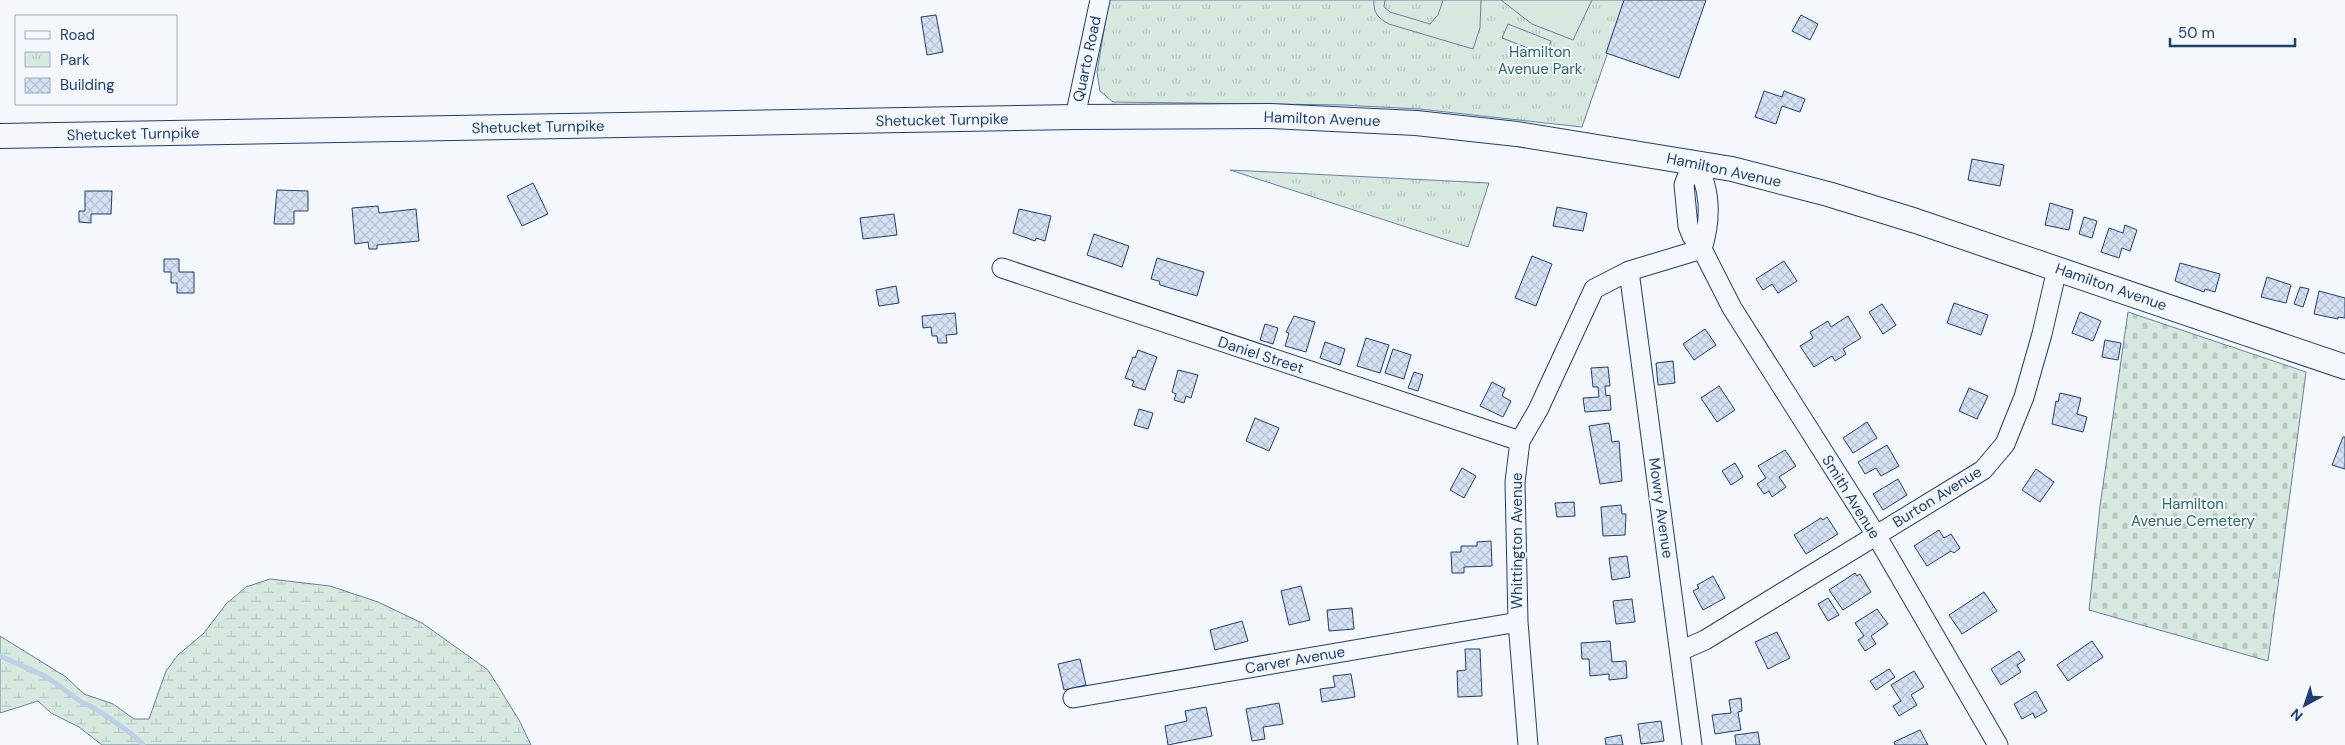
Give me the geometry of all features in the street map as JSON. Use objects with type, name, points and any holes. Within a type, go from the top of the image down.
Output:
[{"type":"main road","name":"Hamilton Avenue","points":[[1075,117],[1270,116],[1397,122],[1517,134],[1692,161],[1732,169],[1828,194],[1916,221],[2345,367]]},
{"type":"main road","name":"Shetucket Turnpike","points":[[0,136],[1075,117]]},
{"type":"street","name":"Quarto Road","points":[[1075,117],[1100,0]]},
{"type":"street","name":"Smith Avenue","points":[[1692,161],[1684,185],[1686,218],[1692,236],[1702,249],[1732,308],[1876,535],[1998,745]]},
{"type":"street","name":"Whittington Avenue","points":[[1528,745],[1518,622],[1515,482],[1520,441],[1538,410],[1594,289],[1629,272],[1702,249]]},
{"type":"street","name":"Daniel Street","points":[[1002,268],[1520,441]]},
{"type":"street","name":"Burton Avenue","points":[[1680,651],[1705,640],[1983,470],[2006,444],[2024,397],[2042,334],[2057,269]]},
{"type":"street","name":"Mowry Avenue","points":[[1629,272],[1692,745]]},
{"type":"street","name":"Carver Avenue","points":[[1073,698],[1518,622]]},
{"type":"green space","name":"Hamilton Avenue Park","points":[[1109,0],[1626,0],[1582,127],[1419,109],[1343,105],[1113,102],[1100,91],[1097,72]]},
{"type":"green space","points":[[1374,0],[1385,0],[1384,7],[1390,12],[1430,24],[1438,15],[1443,0],[1481,0],[1480,28],[1473,49],[1389,24],[1377,15],[1374,8]]},
{"type":"green space","points":[[1501,0],[1592,0],[1573,40],[1532,24]]},
{"type":"green space","points":[[1508,24],[1551,41],[1546,55],[1502,38]]},
{"type":"green space","points":[[1230,170],[1489,183],[1468,247]]},
{"type":"green space","name":"Hamilton Avenue Cemetery","points":[[2128,312],[2306,372],[2268,661],[2089,610],[2100,506]]},
{"type":"green space","points":[[270,579],[330,586],[378,602],[422,623],[488,670],[519,720],[531,745],[102,745],[79,727],[51,713],[38,701],[0,713],[0,636],[66,677],[84,694],[113,704],[134,719],[149,719],[166,671],[178,655],[204,633],[226,604],[246,587]]},
{"type":"building","points":[[1624,0],[1706,0],[1679,78],[1606,53]]},
{"type":"building","points":[[936,15],[943,52],[927,55],[921,17]]},
{"type":"building","points":[[1801,15],[1818,24],[1810,40],[1792,31]]},
{"type":"building","points":[[1764,91],[1782,97],[1784,91],[1805,99],[1800,112],[1782,106],[1776,124],[1755,117]]},
{"type":"building","points":[[1972,159],[2004,165],[2000,186],[1968,180]]},
{"type":"building","points":[[533,183],[548,214],[522,226],[507,196]]},
{"type":"building","points":[[277,190],[308,191],[308,211],[294,211],[294,224],[274,224]]},
{"type":"building","points":[[85,191],[112,191],[111,214],[91,214],[91,223],[79,222],[79,211],[85,211]]},
{"type":"building","points":[[2050,203],[2073,210],[2069,230],[2045,225]]},
{"type":"building","points":[[378,206],[379,213],[416,209],[419,241],[377,245],[377,249],[369,249],[368,242],[355,244],[352,208]]},
{"type":"building","points":[[1557,207],[1587,213],[1583,231],[1553,226]]},
{"type":"building","points":[[1019,209],[1051,216],[1045,241],[1036,238],[1035,241],[1013,233]]},
{"type":"building","points":[[894,214],[897,235],[863,239],[860,218]]},
{"type":"building","points":[[2084,217],[2097,221],[2092,238],[2079,234]]},
{"type":"building","points":[[2125,225],[2137,230],[2130,251],[2122,248],[2119,258],[2101,252],[2109,228],[2123,233]]},
{"type":"building","points":[[1094,234],[1129,246],[1122,267],[1087,255]]},
{"type":"building","points":[[1532,256],[1552,264],[1536,306],[1515,298]]},
{"type":"building","points":[[1157,258],[1204,272],[1197,296],[1160,285],[1159,281],[1151,279]]},
{"type":"building","points":[[164,259],[179,259],[179,272],[194,272],[194,293],[177,293],[177,283],[171,283],[171,272],[164,272]]},
{"type":"building","points":[[1784,261],[1797,281],[1778,293],[1772,284],[1763,290],[1756,279]]},
{"type":"building","points":[[2180,263],[2220,274],[2215,292],[2205,289],[2204,292],[2175,281]]},
{"type":"building","points":[[2267,277],[2291,285],[2286,303],[2261,297]]},
{"type":"building","points":[[896,286],[899,303],[879,306],[876,290]]},
{"type":"building","points":[[2300,287],[2309,289],[2303,307],[2294,304]]},
{"type":"building","points":[[2319,291],[2345,298],[2345,318],[2338,317],[2338,319],[2314,314]]},
{"type":"building","points":[[1954,303],[1988,315],[1981,335],[1947,323]]},
{"type":"building","points":[[1882,304],[1896,325],[1883,334],[1869,312]]},
{"type":"building","points":[[2080,312],[2101,321],[2093,341],[2072,333]]},
{"type":"building","points":[[955,313],[957,334],[946,335],[947,343],[938,343],[937,336],[932,336],[931,327],[923,328],[922,316]]},
{"type":"building","points":[[1294,316],[1315,322],[1306,352],[1285,346],[1289,333],[1286,332]]},
{"type":"building","points":[[1848,316],[1861,338],[1843,349],[1846,354],[1835,361],[1832,356],[1814,367],[1800,346],[1813,338],[1810,332],[1828,321],[1831,327]]},
{"type":"building","points":[[1265,324],[1278,328],[1273,344],[1260,340]]},
{"type":"building","points":[[1705,329],[1716,345],[1694,360],[1683,344]]},
{"type":"building","points":[[1366,338],[1389,345],[1380,373],[1357,366]]},
{"type":"building","points":[[2105,340],[2121,343],[2118,360],[2102,357]]},
{"type":"building","points":[[1325,342],[1345,349],[1340,365],[1320,358]]},
{"type":"building","points":[[1393,349],[1411,355],[1404,379],[1385,373]]},
{"type":"building","points":[[1138,350],[1157,357],[1145,390],[1132,386],[1134,381],[1125,378],[1133,357],[1135,358]]},
{"type":"building","points":[[1673,361],[1675,383],[1658,385],[1656,363]]},
{"type":"building","points":[[1608,367],[1610,386],[1605,386],[1606,396],[1610,395],[1611,410],[1585,412],[1583,398],[1599,397],[1598,387],[1593,387],[1591,368]]},
{"type":"building","points":[[1178,370],[1198,375],[1191,398],[1186,396],[1184,403],[1174,400],[1176,394],[1172,392]]},
{"type":"building","points":[[1414,372],[1423,375],[1418,391],[1408,388]]},
{"type":"building","points":[[1492,382],[1505,389],[1502,396],[1511,401],[1503,417],[1480,406]]},
{"type":"building","points":[[1719,386],[1735,410],[1717,422],[1701,398]]},
{"type":"building","points":[[1969,388],[1988,396],[1977,419],[1959,411]]},
{"type":"building","points":[[2060,393],[2081,398],[2077,414],[2087,417],[2083,432],[2052,424],[2056,401],[2058,402]]},
{"type":"building","points":[[1139,409],[1153,413],[1148,429],[1134,425]]},
{"type":"building","points":[[1255,418],[1279,428],[1269,451],[1246,441]]},
{"type":"building","points":[[1867,422],[1877,438],[1853,453],[1843,438]]},
{"type":"building","points":[[1609,423],[1612,442],[1619,441],[1622,481],[1600,484],[1589,426]]},
{"type":"building","points":[[2343,437],[2345,437],[2345,469],[2332,465]]},
{"type":"building","points":[[1887,445],[1899,466],[1881,476],[1876,468],[1865,474],[1858,462]]},
{"type":"building","points":[[1785,450],[1796,466],[1779,477],[1786,487],[1772,497],[1769,491],[1764,494],[1757,484],[1766,478],[1758,466]]},
{"type":"building","points":[[1735,463],[1743,477],[1731,485],[1722,471]]},
{"type":"building","points":[[1462,468],[1476,476],[1464,498],[1450,490]]},
{"type":"building","points":[[2036,469],[2054,482],[2040,502],[2022,490]]},
{"type":"building","points":[[1898,479],[1907,495],[1883,510],[1873,494]]},
{"type":"building","points":[[1574,502],[1575,516],[1557,517],[1555,503]]},
{"type":"building","points":[[1621,505],[1622,514],[1626,514],[1625,535],[1603,536],[1601,507]]},
{"type":"building","points":[[1827,517],[1838,534],[1806,554],[1794,535],[1821,518],[1823,520]]},
{"type":"building","points":[[1939,530],[1944,538],[1951,534],[1960,548],[1954,553],[1951,551],[1927,566],[1914,546]]},
{"type":"building","points":[[1491,541],[1492,566],[1464,567],[1464,573],[1452,573],[1451,552],[1461,552],[1461,546],[1477,546],[1477,542]]},
{"type":"building","points":[[1627,556],[1630,577],[1612,580],[1609,558]]},
{"type":"building","points":[[1855,573],[1857,576],[1860,574],[1871,592],[1843,610],[1829,590]]},
{"type":"building","points":[[1713,576],[1725,598],[1703,610],[1693,591],[1699,588],[1697,585]]},
{"type":"building","points":[[1301,586],[1310,620],[1289,625],[1281,591]]},
{"type":"building","points":[[1984,592],[1997,611],[1962,634],[1949,615]]},
{"type":"building","points":[[1828,598],[1839,615],[1828,621],[1818,604]]},
{"type":"building","points":[[1632,599],[1635,622],[1616,624],[1613,601]]},
{"type":"building","points":[[1352,608],[1354,629],[1329,631],[1327,610]]},
{"type":"building","points":[[1877,609],[1888,624],[1871,636],[1876,644],[1865,651],[1858,640],[1864,636],[1855,623]]},
{"type":"building","points":[[1242,621],[1248,641],[1215,650],[1210,630]]},
{"type":"building","points":[[1777,632],[1790,658],[1768,669],[1755,642]]},
{"type":"building","points":[[1610,641],[1612,662],[1626,661],[1627,678],[1609,680],[1609,674],[1590,676],[1589,659],[1582,659],[1581,643]]},
{"type":"building","points":[[2092,641],[2103,657],[2068,681],[2057,665]]},
{"type":"building","points":[[1465,649],[1480,649],[1482,696],[1458,697],[1457,671],[1466,670]]},
{"type":"building","points":[[2019,651],[2025,660],[2017,665],[2021,672],[2001,685],[1991,669]]},
{"type":"building","points":[[1080,659],[1086,685],[1064,690],[1058,664]]},
{"type":"building","points":[[1889,669],[1895,677],[1876,690],[1870,681]]},
{"type":"building","points":[[1914,671],[1924,687],[1911,695],[1917,705],[1899,716],[1893,706],[1901,701],[1891,685]]},
{"type":"building","points":[[1351,674],[1355,697],[1322,702],[1320,689],[1335,687],[1333,676]]},
{"type":"building","points":[[2036,691],[2047,711],[2035,718],[2033,713],[2022,719],[2014,704]]},
{"type":"building","points":[[1741,698],[1742,711],[1738,712],[1741,730],[1715,734],[1712,715],[1731,713],[1729,700]]},
{"type":"building","points":[[1279,703],[1283,724],[1263,727],[1265,739],[1252,741],[1246,709]]},
{"type":"building","points":[[1206,707],[1212,736],[1168,745],[1165,726],[1187,721],[1185,711]]},
{"type":"building","points":[[1661,721],[1664,741],[1641,744],[1638,724]]},
{"type":"building","points":[[1920,730],[1928,745],[1895,745],[1894,742]]},
{"type":"building","points":[[1758,732],[1760,745],[1736,745],[1735,735]]},
{"type":"building","points":[[1621,735],[1623,745],[1606,745],[1605,738]]},
{"type":"waterway","points":[[0,656],[45,676],[83,703],[115,722],[143,745]]}]
